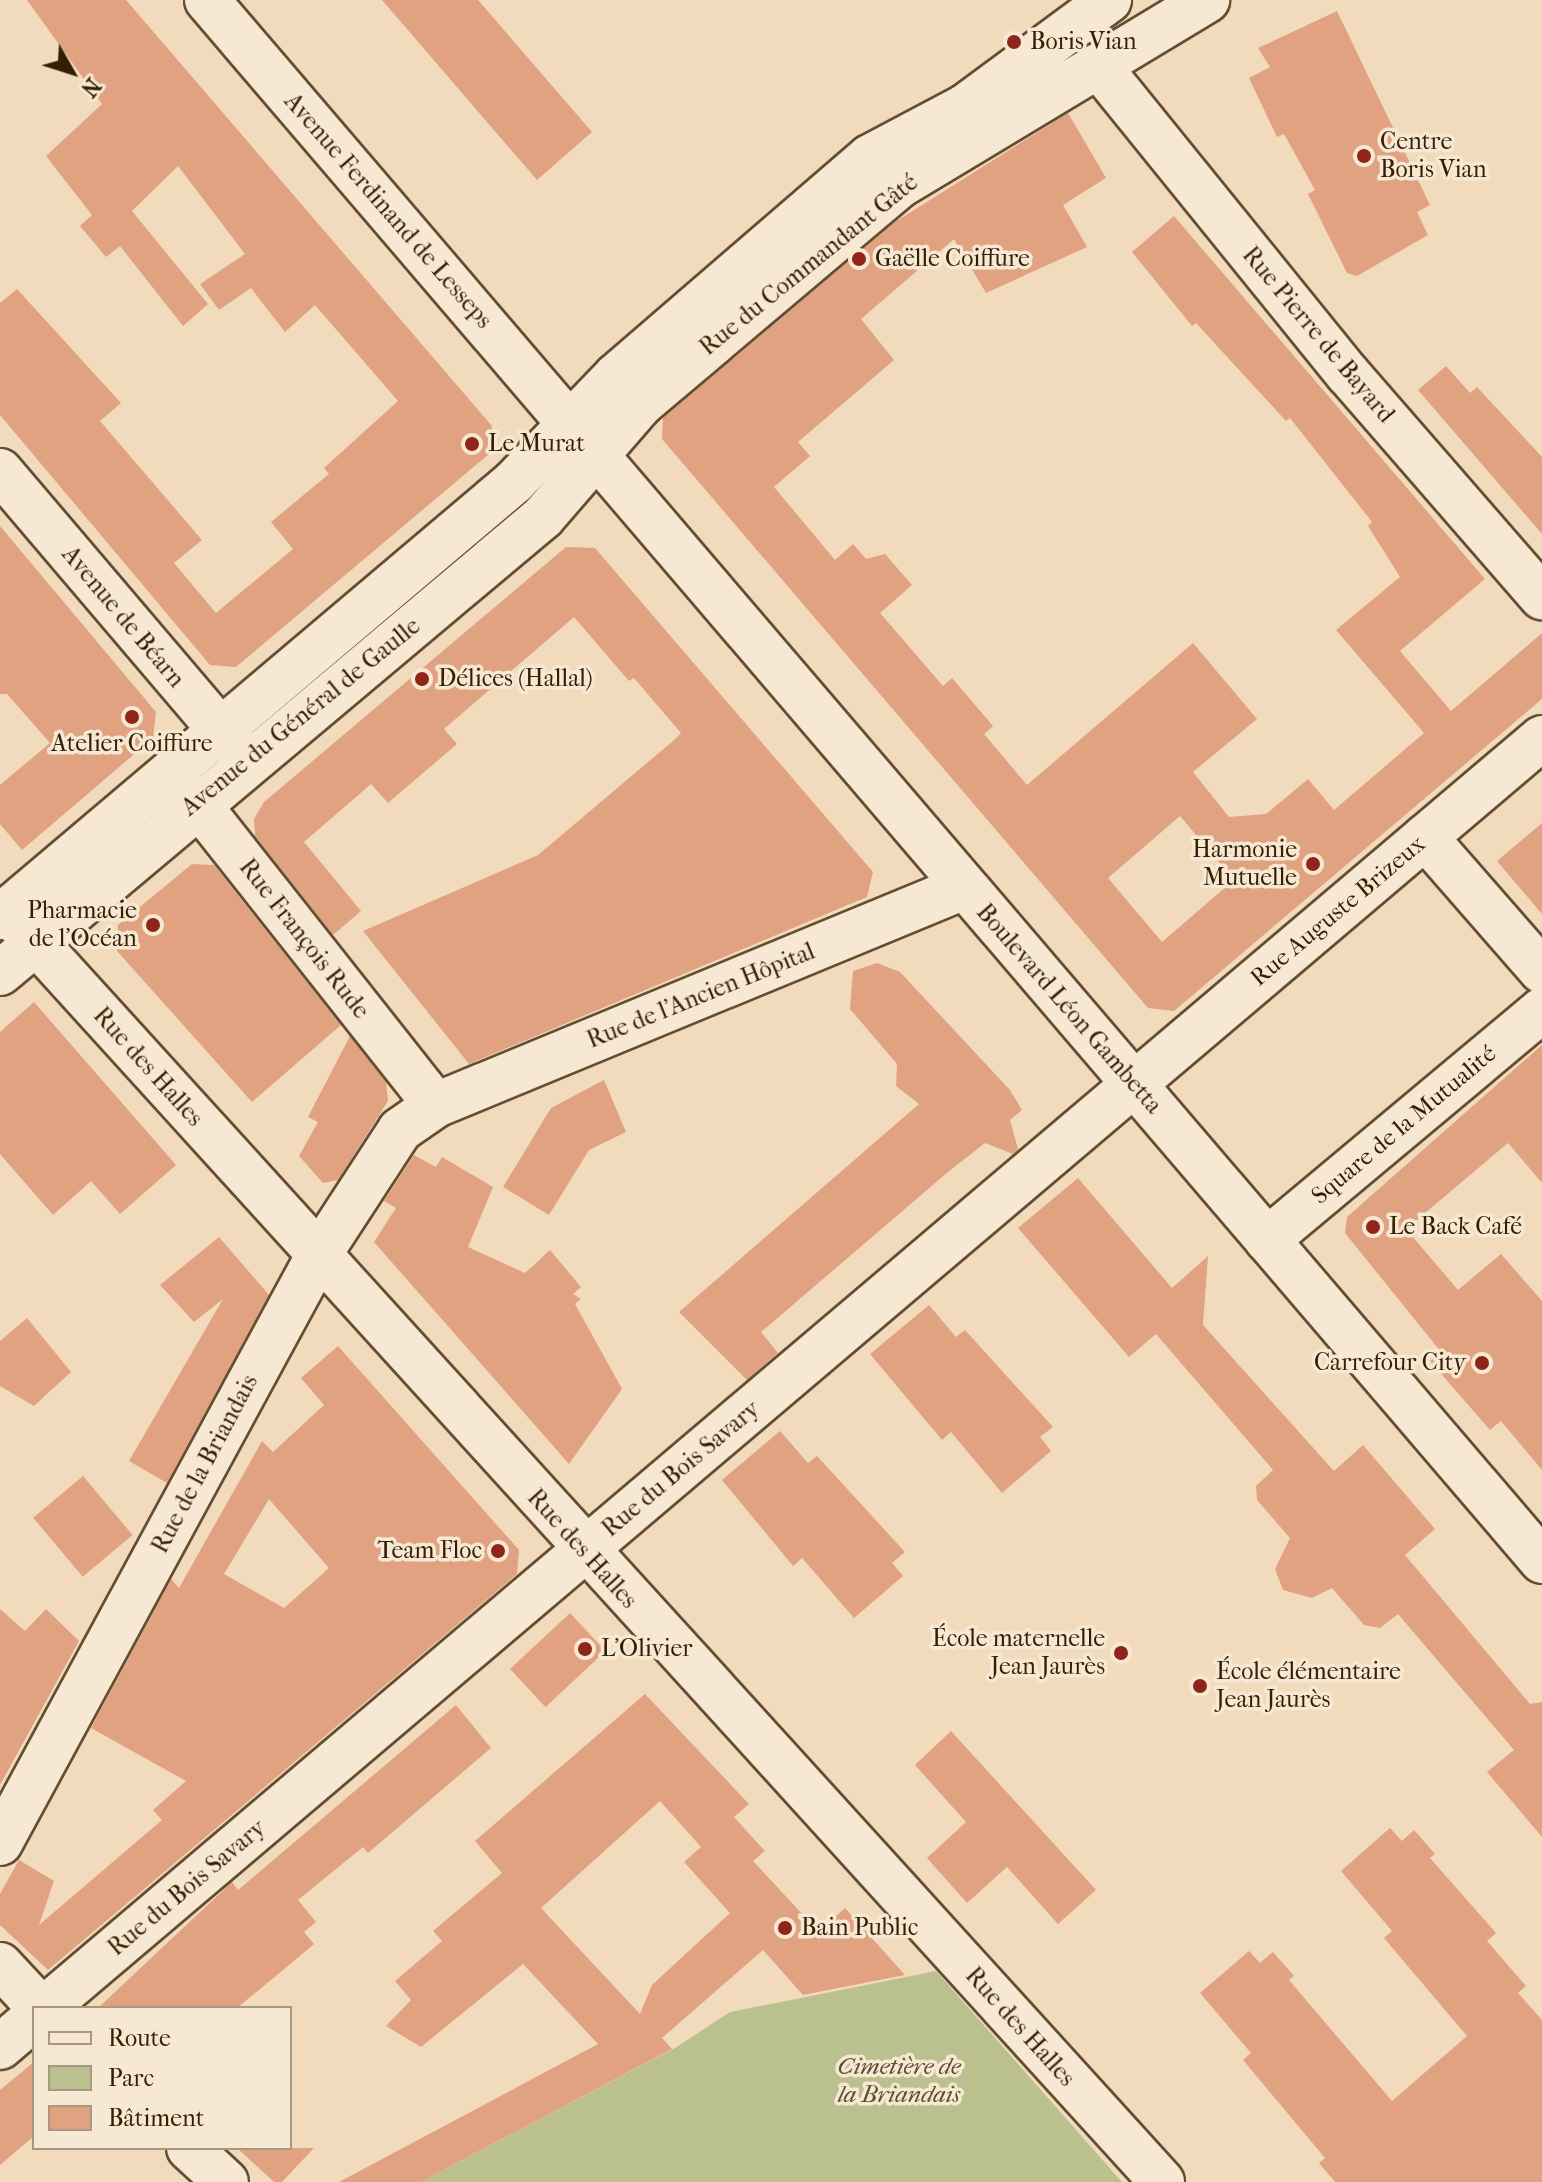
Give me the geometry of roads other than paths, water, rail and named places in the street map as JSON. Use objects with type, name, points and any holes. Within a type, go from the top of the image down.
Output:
[{"type":"street","name":"Avenue Ferdinand de Lesseps","points":[[207,0],[595,456]]},
{"type":"street","name":"Rue du Commandant Gâté","points":[[595,456],[641,404],[977,120],[1109,0]]},
{"type":"street","name":"Rue du Commandant Gâté","points":[[568,422],[870,157],[977,120],[1100,68],[1192,4]]},
{"type":"street","name":"Rue Pierre de Bayard","points":[[1100,68],[1348,374],[1542,597]]},
{"type":"street","name":"Avenue du Général de Gaulle","points":[[234,746],[514,482],[568,422]]},
{"type":"street","name":"Avenue du Général de Gaulle","points":[[0,973],[10,918],[181,790],[234,746],[543,517],[595,456]]},
{"type":"street","name":"Boulevard Léon Gambetta","points":[[595,456],[1542,1561]]},
{"type":"street","name":"Avenue de Béarn","points":[[0,471],[234,746]]},
{"type":"street","name":"Rue Auguste Brizeux","points":[[1133,1084],[1542,738]]},
{"type":"street","name":"Rue François Rude","points":[[181,790],[436,1105]]},
{"type":"street","points":[[1425,837],[1542,971]]},
{"type":"street","name":"Rue de l'Ancien Hôpital","points":[[436,1105],[964,887]]},
{"type":"street","name":"Rue des Halles","points":[[10,918],[1162,2182]]},
{"type":"street","name":"Square de la Mutualité","points":[[1267,1240],[1542,1010]]},
{"type":"street","name":"Rue du Bois Savary","points":[[45,2006],[1133,1084]]},
{"type":"street","name":"Rue de la Briandais","points":[[0,1843],[318,1256],[400,1130],[436,1105]]},
{"type":"street","points":[[0,1965],[41,2006]]},
{"type":"street","points":[[0,2047],[32,2020]]},
{"type":"street","points":[[191,2150],[226,2182]]},
{"type":"place","name":"Boris Vian","points":[[1014,42]]},
{"type":"place","name":"Centre Boris Vian","points":[[1364,156]]},
{"type":"place","name":"Gaëlle Coiffure","points":[[859,259]]},
{"type":"place","name":"Le Murat","points":[[472,444]]},
{"type":"place","name":"Délices (Hallal)","points":[[422,679]]},
{"type":"place","name":"Atelier Coiffure","points":[[132,717]]},
{"type":"place","name":"Harmonie Mutuelle","points":[[1313,864]]},
{"type":"place","name":"Pharmacie de l'Océan","points":[[153,925]]},
{"type":"place","name":"Le Back Café","points":[[1373,1227]]},
{"type":"place","name":"Carrefour City","points":[[1482,1363]]},
{"type":"place","name":"Team Floc","points":[[498,1551]]},
{"type":"place","name":"L'Olivier","points":[[585,1649]]},
{"type":"place","name":"École maternelle Jean Jaurès","points":[[1121,1653]]},
{"type":"place","name":"École élémentaire Jean Jaurès","points":[[1200,1686]]},
{"type":"place","name":"Bain Public","points":[[785,1928]]},
{"type":"park label","name":"Cimetière de la Briandais","points":[[899,2081]]}]
